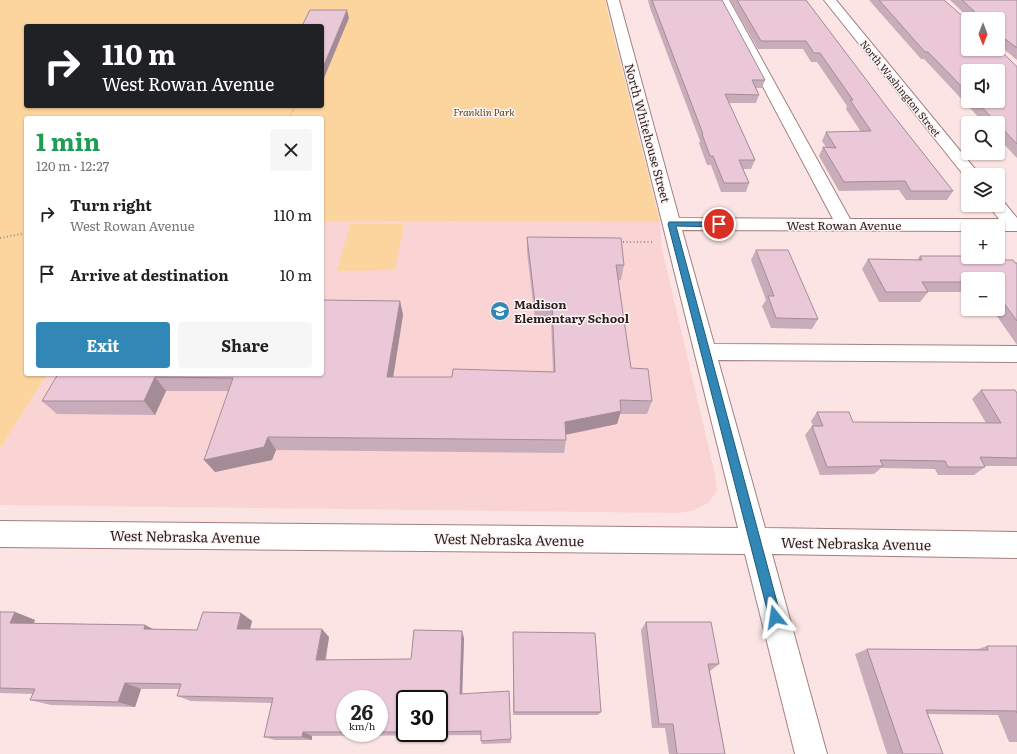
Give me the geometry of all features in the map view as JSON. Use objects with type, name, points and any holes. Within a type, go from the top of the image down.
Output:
[{"type":"street","name":"North Whitehouse Street","points":[[613,0],[811,754]]},
{"type":"street","points":[[723,0],[845,225]]},
{"type":"street","name":"North Washington Street","points":[[830,0],[966,168]]},
{"type":"street","points":[[1003,212],[1015,225]]},
{"type":"street","name":"West Rowan Avenue","points":[[672,224],[1015,225]]},
{"type":"street","points":[[705,352],[1017,354]]},
{"type":"street","name":"West Nebraska Avenue","points":[[0,534],[1017,545]]},
{"type":"path","points":[[0,238],[24,233]]},
{"type":"shaded area","name":"Madison Elementary School","points":[[324,221],[660,222],[662,249],[715,474],[717,491],[708,503],[695,510],[679,513],[0,505],[0,449],[46,376],[324,376]]},
{"type":"green space","name":"Franklin Park","points":[[0,0],[605,0],[660,222],[324,221],[324,116],[24,116],[24,376],[46,376],[0,449]]},
{"type":"green space","points":[[350,224],[404,224],[395,270],[337,271]]},
{"type":"building","points":[[652,0],[722,0],[765,80],[752,80],[759,95],[725,94],[755,160],[739,160],[749,183],[724,183],[713,156],[710,156]]},
{"type":"building","points":[[737,0],[806,0],[889,110],[953,191],[911,191],[905,181],[844,182],[823,147],[836,148],[826,132],[871,131],[850,100],[853,100],[820,53],[814,53],[806,41],[761,41]]},
{"type":"building","points":[[879,0],[944,0],[961,15],[961,56],[1005,55],[1017,66],[1017,144],[1005,131],[1005,116],[990,116],[983,108],[1005,108],[1005,64],[961,64],[961,86],[928,52],[925,52]]},
{"type":"building","points":[[962,0],[1017,0],[1017,48],[1005,39],[1005,12],[975,12]]},
{"type":"building","points":[[310,10],[347,10],[324,65],[324,24],[303,24]]},
{"type":"building","points":[[527,237],[621,238],[624,265],[616,265],[631,368],[648,369],[652,401],[620,400],[621,411],[565,422],[566,440],[268,437],[264,447],[204,460],[233,378],[155,377],[144,401],[42,401],[57,376],[324,376],[324,300],[400,301],[387,377],[452,377],[453,369],[555,372],[552,304],[535,304]]},
{"type":"building","points":[[756,250],[788,250],[818,319],[776,318],[768,296],[774,296]]},
{"type":"building","points":[[920,256],[961,256],[961,264],[1005,264],[1005,260],[1013,260],[1017,263],[1017,321],[1005,305],[1005,272],[961,272],[961,282],[922,282],[928,292],[886,292],[868,259],[922,260]]},
{"type":"building","points":[[981,390],[1015,390],[1017,393],[1017,458],[980,457],[985,467],[948,467],[945,461],[880,460],[883,466],[827,467],[812,426],[823,426],[817,412],[849,412],[853,422],[1001,423]]},
{"type":"building","points":[[0,612],[15,612],[10,623],[145,625],[144,629],[197,630],[203,612],[241,613],[237,629],[322,629],[316,660],[411,659],[414,630],[462,631],[460,694],[509,691],[511,739],[481,741],[481,731],[448,732],[448,690],[396,690],[396,732],[388,732],[388,690],[336,690],[336,732],[303,732],[302,737],[264,737],[273,698],[177,696],[181,684],[125,683],[118,702],[30,700],[35,689],[0,688]]},
{"type":"building","points":[[646,622],[711,622],[719,664],[708,664],[725,754],[677,754],[673,724],[659,724]]},
{"type":"building","points":[[513,632],[595,633],[601,712],[514,712]]},
{"type":"building","points":[[987,646],[1017,646],[1017,713],[1016,711],[926,710],[943,754],[903,754],[867,649],[988,650]]},
{"type":"place","name":"Madison Elementary School","points":[[500,311]]},
{"type":"route","points":[[719,224],[672,224],[775,617]]}]
